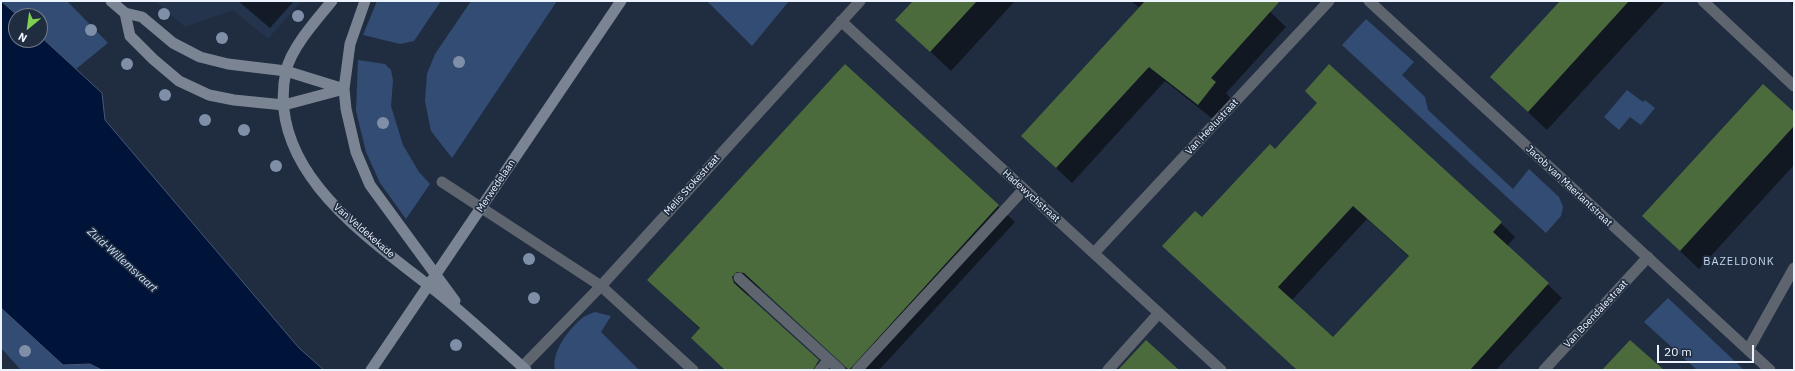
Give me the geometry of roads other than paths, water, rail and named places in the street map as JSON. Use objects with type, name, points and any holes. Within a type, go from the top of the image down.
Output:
[{"type":"main road","points":[[111,1],[125,13],[142,17],[173,43],[200,57],[228,64],[286,71],[344,89]]},
{"type":"main road","points":[[286,71],[310,28],[332,1]]},
{"type":"main road","name":"Van Veldekekade","points":[[366,1],[350,44],[344,89],[346,109],[356,152],[370,185],[464,314]]},
{"type":"main road","name":"Merwedelaan","points":[[371,370],[622,1]]},
{"type":"main road","points":[[125,13],[130,36],[165,69],[189,87],[221,98],[284,106],[344,89]]},
{"type":"main road","name":"Van Veldekekade","points":[[286,71],[284,106],[286,126],[293,147],[312,178],[324,194],[337,210],[374,242],[464,314],[524,368]]},
{"type":"street","name":"Melis Stokestraat","points":[[524,368],[601,286],[860,1]]},
{"type":"street","name":"Van Heelustraat","points":[[1094,253],[1329,1]]},
{"type":"street","name":"Jacob van Maerlantstraat","points":[[1369,1],[1770,370]]},
{"type":"street","points":[[1704,1],[1794,86]]},
{"type":"street","name":"Hadewychstraat","points":[[841,21],[1221,370]]},
{"type":"street","points":[[442,182],[601,286],[693,370]]},
{"type":"street","points":[[857,370],[1024,189]]},
{"type":"street","name":"Van Boendalestraat","points":[[1544,370],[1648,258]]},
{"type":"street","points":[[1748,350],[1794,268]]},
{"type":"street","points":[[739,278],[840,370]]},
{"type":"street","points":[[1108,370],[1159,313]]},
{"type":"street","points":[[820,370],[829,360]]},
{"type":"water","name":"Zuid-Willemsvaart","points":[[1,1],[9,8],[8,48],[48,48],[48,43],[102,93],[105,120],[299,348],[324,370],[102,370],[90,364],[63,365],[1,308]]},
{"type":"district","name":"BAZELDONK","points":[[1739,262]]}]
